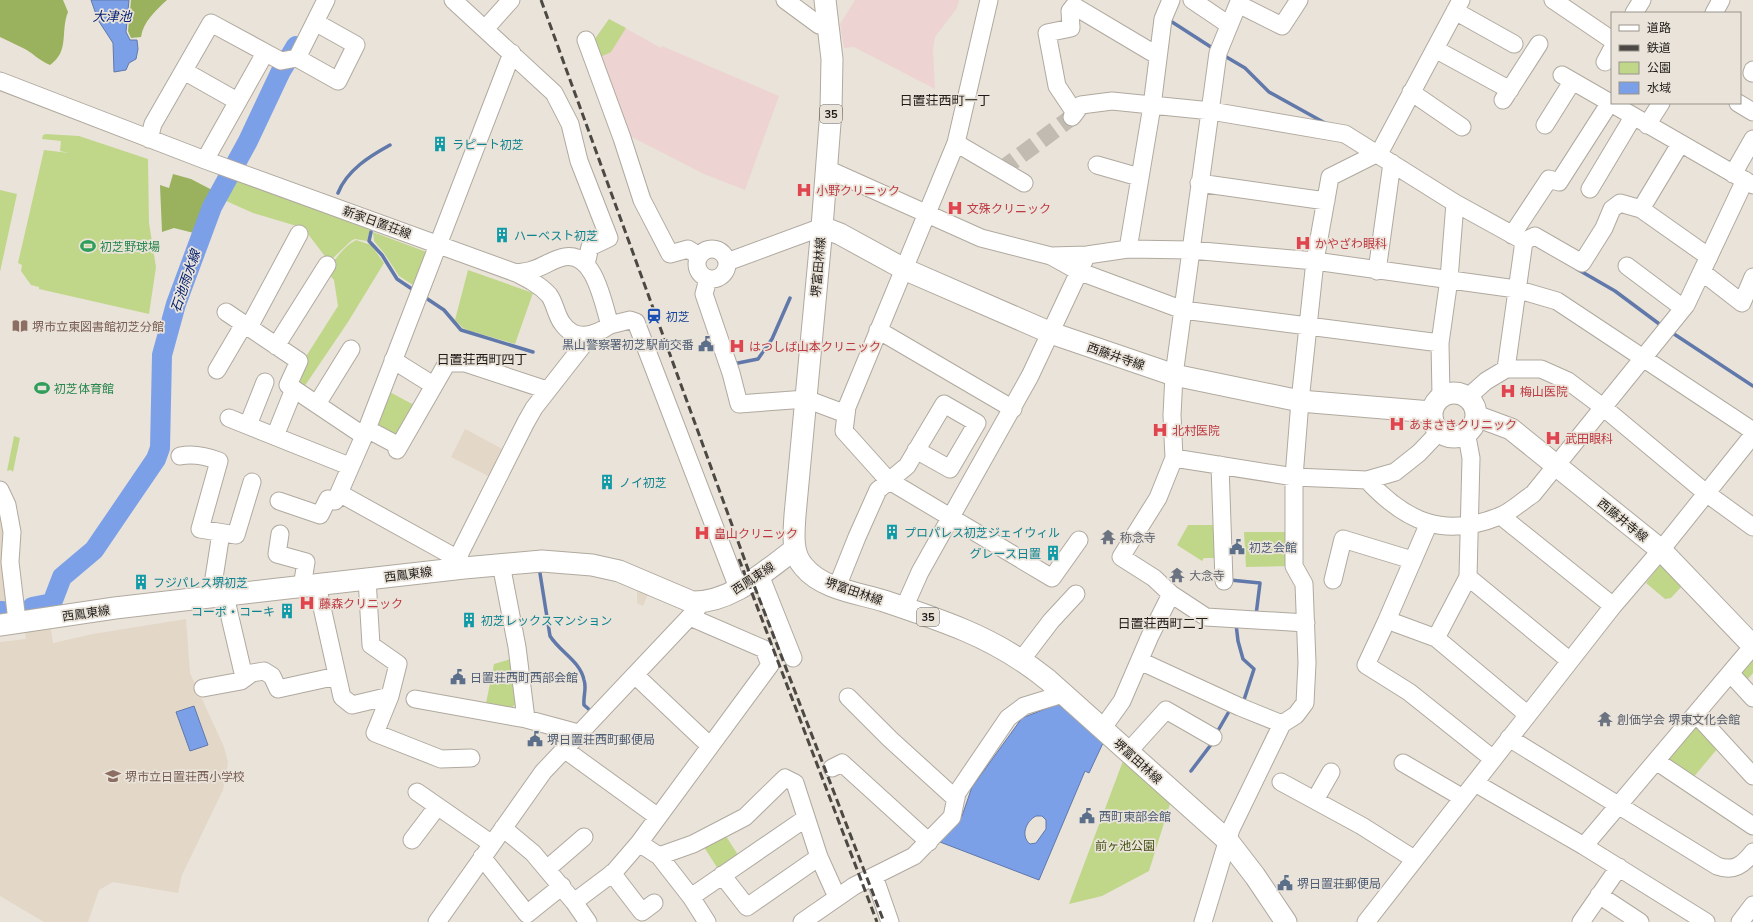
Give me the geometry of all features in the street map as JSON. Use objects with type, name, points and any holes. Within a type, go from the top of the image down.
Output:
[{"type":"main road","name":"堺富田林線","points":[[825,0],[829,25],[832,80],[827,169],[795,515],[795,549],[797,559],[805,569],[818,578],[837,587],[904,608],[964,630],[988,640],[1022,659],[1228,841],[1255,876],[1286,922]]},
{"type":"main road","name":"西藤井寺線","points":[[822,227],[840,234],[904,269],[1050,333],[1174,375],[1300,401],[1436,404],[1454,392],[1468,397]]},
{"type":"main road","points":[[1436,404],[1432,420],[1439,432],[1454,438],[1464,435],[1472,428],[1476,416],[1476,409],[1468,397]]},
{"type":"main road","name":"西藤井寺線","points":[[1476,416],[1511,429],[1661,550],[1751,641]]},
{"type":"main road","name":"西鳳東線","points":[[9,623],[218,596],[367,579],[461,563],[502,564],[542,561],[592,564],[625,573],[692,602],[697,609],[731,593],[760,575],[795,549]]},
{"type":"street","points":[[289,60],[314,22],[326,0]]},
{"type":"street","points":[[453,0],[554,93],[570,124],[579,161],[609,238],[590,246],[586,264]]},
{"type":"street","points":[[485,29],[511,0]]},
{"type":"street","points":[[785,0],[819,25],[829,25]]},
{"type":"street","points":[[1160,0],[1157,10],[1163,20]]},
{"type":"street","points":[[1128,249],[1139,176],[1152,106],[1163,20],[1171,0]]},
{"type":"street","points":[[1192,0],[1229,25]]},
{"type":"street","points":[[1299,0],[1282,26],[1239,2],[1218,53],[1211,111],[1199,183],[1174,375],[1172,415],[1174,458],[1158,498],[1121,557],[1154,578],[1171,594],[1206,617],[1306,623]]},
{"type":"street","points":[[1553,0],[1611,39]]},
{"type":"street","points":[[1635,12],[1642,0]]},
{"type":"street","points":[[1715,12],[1721,0]]},
{"type":"street","points":[[991,1],[956,143],[878,330],[846,414],[844,431],[888,480],[1052,578],[1079,540]]},
{"type":"street","points":[[1203,922],[1231,829],[1282,724],[1296,715],[1304,703],[1308,664],[1304,584],[1294,566],[1294,477],[1300,401],[1315,261],[1330,177],[1376,154],[1382,148],[1458,5],[1514,44]]},
{"type":"street","points":[[1158,56],[1074,6],[1070,11],[1072,28],[1048,32],[1058,86],[1073,115],[1081,104],[1112,101],[1211,111],[1345,134],[1455,203],[1518,238],[1535,236],[1582,263],[1604,228],[1612,209],[1620,203],[1641,209],[1709,257]]},
{"type":"street","points":[[149,139],[153,124],[211,23],[265,54],[289,60],[338,81],[356,45],[314,22]]},
{"type":"street","points":[[586,40],[622,138],[642,200],[670,254],[688,249],[699,256]]},
{"type":"street","points":[[1435,49],[1506,95],[1539,44]]},
{"type":"street","points":[[286,505],[320,515],[328,499],[335,501],[339,493],[349,466],[365,432],[439,244],[512,53]]},
{"type":"street","points":[[205,160],[237,101],[265,54]]},
{"type":"street","points":[[184,71],[237,101]]},
{"type":"street","points":[[1545,126],[1567,79],[1744,180]]},
{"type":"street","name":"新家日置荘線","points":[[0,81],[205,160],[516,273],[537,284],[550,296],[562,323],[570,331],[587,337]]},
{"type":"street","points":[[1411,92],[1462,127]]},
{"type":"street","points":[[1506,369],[1516,289],[1518,238],[1549,179],[1559,182],[1609,104]]},
{"type":"street","points":[[1590,189],[1640,121],[1659,104]]},
{"type":"street","points":[[1740,104],[1753,112]]},
{"type":"street","points":[[1367,480],[1383,498],[1410,516],[1436,526],[1469,526],[1501,516],[1533,494],[1684,308],[1744,180],[1753,139]]},
{"type":"street","points":[[956,143],[1024,184]]},
{"type":"street","points":[[1641,209],[1680,144]]},
{"type":"street","points":[[1378,271],[1392,163]]},
{"type":"street","points":[[1097,165],[1139,176]]},
{"type":"street","points":[[827,169],[981,238],[1051,256],[1078,271],[1183,310],[1308,328],[1440,343]]},
{"type":"street","points":[[1199,183],[1326,201]]},
{"type":"street","points":[[1436,404],[1440,343],[1449,279],[1455,203]]},
{"type":"street","points":[[726,262],[822,227]]},
{"type":"street","points":[[217,370],[246,325],[299,234]]},
{"type":"street","points":[[1051,256],[1087,255],[1128,249],[1191,250],[1315,261],[1378,271],[1449,279],[1516,289],[1557,301],[1645,357],[1753,431]]},
{"type":"street","points":[[707,250],[716,250],[723,255],[726,262],[725,272],[722,275],[712,279],[700,274],[696,265],[699,256],[707,250]]},
{"type":"street","points":[[904,608],[920,572],[1013,409],[1087,255]]},
{"type":"street","points":[[516,273],[532,270],[564,257],[574,257],[586,264],[593,272],[610,325]]},
{"type":"street","points":[[276,346],[327,265]]},
{"type":"street","points":[[1627,266],[1684,308]]},
{"type":"street","points":[[1702,272],[1742,302],[1753,277]]},
{"type":"street","points":[[708,278],[704,294],[731,373],[739,404],[806,399],[846,414]]},
{"type":"street","points":[[226,312],[299,361],[288,385],[365,432],[398,448],[447,363],[465,364],[547,390]]},
{"type":"street","points":[[339,493],[461,563],[526,422],[547,390],[584,344],[587,337],[600,332],[610,325],[630,320],[636,322],[738,588]]},
{"type":"street","points":[[878,330],[1013,409]]},
{"type":"street","points":[[317,404],[351,350]]},
{"type":"street","points":[[393,360],[433,385]]},
{"type":"street","points":[[1468,397],[1486,381],[1506,369],[1541,369],[1568,381],[1604,408],[1706,493],[1753,527]]},
{"type":"street","points":[[248,425],[265,382]]},
{"type":"street","points":[[275,436],[294,389]]},
{"type":"street","points":[[229,418],[349,466]]},
{"type":"street","points":[[1174,458],[1294,477],[1367,480],[1395,472],[1420,453],[1439,432]]},
{"type":"street","points":[[1436,638],[1468,577],[1471,458],[1468,442],[1464,435]]},
{"type":"street","points":[[1366,922],[1570,660],[1753,435]]},
{"type":"street","points":[[837,587],[878,490],[888,480],[907,466],[916,450]]},
{"type":"street","points":[[180,456],[188,454],[204,456],[219,461],[194,528],[236,535],[252,482]]},
{"type":"street","points":[[1220,465],[1224,581]]},
{"type":"street","points":[[0,490],[8,505],[12,532],[9,623]]},
{"type":"street","points":[[1501,516],[1613,606]]},
{"type":"street","points":[[1429,523],[1366,665],[1409,692],[1493,758]]},
{"type":"street","points":[[221,533],[218,596],[244,677]]},
{"type":"street","points":[[280,534],[276,554],[306,562],[309,586],[342,697],[352,704],[390,696]]},
{"type":"street","points":[[1333,580],[1343,539],[1412,560]]},
{"type":"street","points":[[502,564],[517,647],[526,719]]},
{"type":"street","points":[[760,575],[793,658]]},
{"type":"street","points":[[1468,577],[1570,660]]},
{"type":"street","points":[[367,579],[371,645],[398,664],[390,696],[375,734],[441,759],[471,758]]},
{"type":"street","points":[[1022,659],[1051,621],[1076,594]]},
{"type":"street","points":[[1102,729],[1122,701],[1171,594]]},
{"type":"street","points":[[437,922],[543,772],[578,733],[697,609],[764,649],[770,665],[639,843],[612,873],[574,902]]},
{"type":"street","points":[[1387,620],[1436,638],[1528,715]]},
{"type":"street","points":[[1584,846],[1730,673],[1751,641]]},
{"type":"street","points":[[1140,660],[1238,706],[1282,724]]},
{"type":"street","points":[[203,688],[241,681],[244,677],[264,671],[272,676],[278,688],[337,676]]},
{"type":"street","points":[[1730,673],[1753,698]]},
{"type":"street","points":[[635,674],[710,746]]},
{"type":"street","points":[[802,922],[837,897],[874,876],[909,860],[952,817],[957,793],[1008,718],[1024,706],[1062,694]]},
{"type":"street","points":[[848,697],[890,739],[956,799]]},
{"type":"street","points":[[415,699],[526,719],[578,733]]},
{"type":"street","points":[[1128,752],[1166,710],[1213,737]]},
{"type":"street","points":[[1696,714],[1753,776]]},
{"type":"street","points":[[1509,738],[1717,866],[1729,869],[1742,865],[1753,852]]},
{"type":"street","points":[[564,749],[658,817]]},
{"type":"street","points":[[1656,761],[1753,826]]},
{"type":"street","points":[[832,768],[842,763],[930,840]]},
{"type":"street","points":[[1404,763],[1463,798]]},
{"type":"street","points":[[1315,800],[1331,772]]},
{"type":"street","points":[[659,856],[693,844],[745,817],[785,778],[795,783],[819,857],[837,897]]},
{"type":"street","points":[[1281,782],[1315,800],[1414,859]]},
{"type":"street","points":[[1475,783],[1619,867],[1706,922]]},
{"type":"street","points":[[417,792],[437,807],[487,851],[527,914],[562,886]]},
{"type":"street","points":[[412,840],[437,807]]},
{"type":"street","points":[[691,897],[806,818]]},
{"type":"street","points":[[503,828],[533,853],[562,886],[588,922]]},
{"type":"street","points":[[547,869],[584,837]]},
{"type":"street","points":[[639,843],[659,856],[691,897],[707,922]]},
{"type":"street","points":[[722,875],[747,907],[819,857]]},
{"type":"street","points":[[1581,922],[1619,867]]},
{"type":"street","points":[[612,873],[642,912],[654,903]]},
{"type":"street","points":[[874,876],[890,922]]},
{"type":"street","points":[[1599,896],[1640,922]]},
{"type":"street","points":[[1740,922],[1753,905]]},
{"type":"shaded area","points":[[855,0],[959,0],[957,8],[935,37],[933,50],[935,89],[854,47],[844,48],[840,24]]},
{"type":"shaded area","points":[[609,19],[661,48],[662,46],[779,96],[745,190],[704,174],[624,133],[592,43]]},
{"type":"shaded area","points":[[465,429],[506,451],[492,478],[451,457]]},
{"type":"shaded area","points":[[0,503],[3,508],[10,603],[0,604]]},
{"type":"shaded area","points":[[637,584],[650,589],[643,606],[637,603]]},
{"type":"shaded area","name":"堺市立日置荘西小学校","points":[[186,619],[190,673],[224,747],[228,762],[223,790],[182,875],[178,893],[113,882],[99,890],[88,922],[44,922],[0,896],[0,642],[26,639],[25,631],[51,629],[53,643],[93,634]]},
{"type":"green space","points":[[0,0],[63,0],[68,12],[64,41],[60,54],[56,60],[50,65],[26,50],[0,37]]},
{"type":"green space","points":[[131,0],[167,0],[147,21],[141,37],[131,38],[128,31]]},
{"type":"green space","points":[[609,19],[626,28],[611,52],[598,58],[592,43]]},
{"type":"green space","name":"初芝野球場","points":[[43,135],[79,136],[148,159],[149,223],[156,267],[149,314],[39,289],[39,287],[31,285],[21,271],[22,265],[18,263],[44,150],[69,153],[60,151],[61,141],[42,139]]},
{"type":"green space","points":[[173,174],[191,179],[214,191],[194,233],[174,228],[162,232],[160,185],[169,188]]},
{"type":"green space","points":[[235,180],[370,230],[367,241],[355,239],[351,241],[330,261],[305,230],[300,227],[253,213],[224,200]]},
{"type":"green space","points":[[0,190],[17,194],[0,272]]},
{"type":"green space","points":[[373,232],[432,254],[419,289],[399,276],[374,241]]},
{"type":"green space","points":[[356,240],[371,245],[384,263],[348,322],[302,390],[296,386],[305,358],[338,306],[334,280],[327,272],[347,246]]},
{"type":"green space","points":[[468,270],[533,293],[515,344],[470,331],[463,328],[455,320]]},
{"type":"green space","points":[[386,390],[416,406],[398,438],[374,427]]},
{"type":"green space","points":[[14,436],[20,438],[13,472],[11,470],[7,471]]},
{"type":"green space","points":[[1188,525],[1219,525],[1221,558],[1204,558],[1202,561],[1177,545]]},
{"type":"green space","points":[[1244,532],[1289,532],[1290,566],[1246,567]]},
{"type":"green space","points":[[1660,565],[1682,586],[1671,598],[1665,599],[1646,583]]},
{"type":"green space","points":[[511,659],[516,704],[511,708],[486,703],[494,664]]},
{"type":"green space","points":[[1753,659],[1753,673],[1746,681],[1739,674]]},
{"type":"green space","points":[[1697,726],[1718,748],[1692,779],[1667,762]]},
{"type":"green space","name":"前ヶ池公園","points":[[1123,761],[1170,804],[1149,871],[1102,896],[1069,904]]},
{"type":"green space","points":[[724,833],[740,858],[720,872],[702,844]]},
{"type":"water","name":"大津池","points":[[91,0],[129,0],[126,32],[130,40],[137,40],[138,49],[136,59],[129,63],[126,70],[114,72],[113,43],[98,20]]},
{"type":"water","points":[[1058,704],[1104,741],[1089,773],[1085,771],[1039,880],[940,842],[962,816],[972,787],[1022,718]],"holes":[[[1042,816],[1046,820],[1046,829],[1036,843],[1030,844],[1025,837],[1027,825],[1032,818]]]},
{"type":"water","points":[[194,706],[208,745],[190,751],[176,712]]},
{"type":"waterway","points":[[1169,20],[1214,49]]},
{"type":"waterway","name":"石池雨水線","points":[[32,607],[52,603],[62,577],[94,550],[156,459],[160,448],[162,355],[176,304],[212,207],[248,141],[281,71],[296,46]]},
{"type":"waterway","points":[[1223,55],[1245,68],[1269,92],[1325,123]]},
{"type":"waterway","points":[[338,193],[347,177],[360,164],[390,145]]},
{"type":"waterway","points":[[371,232],[369,241],[382,255],[397,279],[415,291]]},
{"type":"waterway","points":[[1577,269],[1615,291],[1662,326]]},
{"type":"waterway","points":[[423,296],[444,310],[461,330],[533,352]]},
{"type":"waterway","points":[[733,364],[758,359],[772,339],[790,298]]},
{"type":"waterway","points":[[1671,332],[1753,386]]},
{"type":"waterway","points":[[539,567],[550,636],[582,673],[585,683],[584,705],[592,712]]},
{"type":"waterway","points":[[1230,580],[1260,583],[1256,615]]},
{"type":"waterway","points":[[1236,624],[1238,641],[1243,659],[1254,669],[1243,703]]},
{"type":"waterway","points":[[1216,734],[1231,708]]},
{"type":"waterway","points":[[1191,771],[1213,742]]},
{"type":"tunnel","points":[[1001,170],[1072,117]]},
{"type":"railway","points":[[541,0],[752,580],[884,922]]},
{"type":"railway","points":[[739,559],[877,922]]},
{"type":"place","name":"ラピート初芝","points":[[440,144]]},
{"type":"place","name":"小野クリニック","points":[[804,190]]},
{"type":"place","name":"文殊クリニック","points":[[955,208]]},
{"type":"place","name":"ハーベスト初芝","points":[[502,235]]},
{"type":"place","name":"かやざわ眼科","points":[[1303,243]]},
{"type":"place","name":"初芝野球場","points":[[88,246]]},
{"type":"place","name":"初芝","points":[[654,316]]},
{"type":"place","name":"堺市立東図書館初芝分館","points":[[20,326]]},
{"type":"place","name":"黒山警察署初芝駅前交番","points":[[706,344]]},
{"type":"place","name":"はつしば山本クリニック","points":[[737,346]]},
{"type":"place","name":"初芝体育館","points":[[42,388]]},
{"type":"place","name":"梅山医院","points":[[1508,391]]},
{"type":"place","name":"あまさきクリニック","points":[[1397,424]]},
{"type":"place","name":"北村医院","points":[[1160,430]]},
{"type":"place","name":"武田眼科","points":[[1553,438]]},
{"type":"place","name":"ノイ初芝","points":[[607,482]]},
{"type":"place","name":"プロパレス初芝ジェイウィル","points":[[892,532]]},
{"type":"place","name":"畠山クリニック","points":[[702,533]]},
{"type":"place","name":"称念寺","points":[[1108,537]]},
{"type":"place","name":"初芝会館","points":[[1237,547]]},
{"type":"place","name":"グレース日置","points":[[1053,553]]},
{"type":"place","name":"大念寺","points":[[1177,575]]},
{"type":"place","name":"フジパレス堺初芝","points":[[141,582]]},
{"type":"place","name":"藤森クリニック","points":[[307,603]]},
{"type":"place","name":"コーポ・コーキ","points":[[287,611]]},
{"type":"place","name":"初芝レックスマンション","points":[[469,620]]},
{"type":"place","name":"日置荘西町西部会館","points":[[458,677]]},
{"type":"place","name":"創価学会 堺東文化会館","points":[[1605,719]]},
{"type":"place","name":"堺日置荘西町郵便局","points":[[535,739]]},
{"type":"place","name":"堺市立日置荘西小学校","points":[[113,776]]},
{"type":"place","name":"西町東部会館","points":[[1087,816]]},
{"type":"place","name":"堺日置荘郵便局","points":[[1285,883]]},
{"type":"district","name":"日置荘西町一丁","points":[[945,100]]},
{"type":"district","name":"日置荘西町四丁","points":[[482,359]]},
{"type":"district","name":"日置荘西町二丁","points":[[1163,623]]}]
